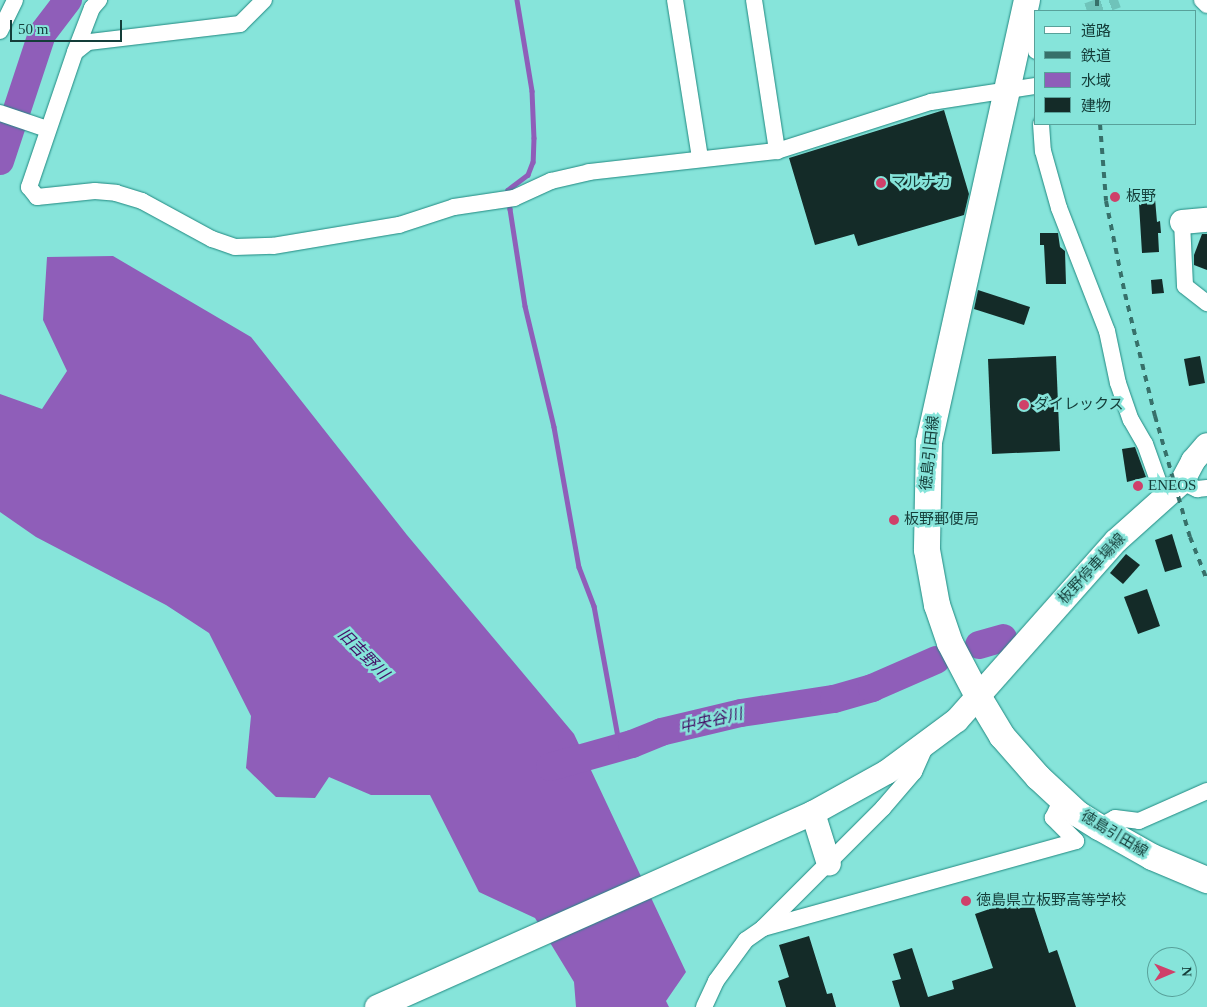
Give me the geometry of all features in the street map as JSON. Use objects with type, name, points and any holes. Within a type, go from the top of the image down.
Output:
[{"type":"main road","name":"徳島引田線","points":[[1029,0],[1005,92],[937,396],[929,442],[926,487],[927,550],[936,605],[950,643],[1002,736],[1062,799],[1099,827],[1152,857],[1207,880]]},
{"type":"street","points":[[0,31],[15,0]]},
{"type":"street","points":[[99,0],[92,8],[75,52],[41,127],[29,187],[37,197],[95,191],[116,193],[142,202],[212,239],[235,247],[273,246],[399,225],[454,207],[510,199],[551,181],[589,172],[700,157],[777,151],[931,102],[1034,86]]},
{"type":"street","points":[[75,52],[88,42],[240,24],[264,0]]},
{"type":"street","points":[[675,0],[700,157]]},
{"type":"street","points":[[754,0],[777,151]]},
{"type":"street","points":[[1029,0],[1034,24]]},
{"type":"street","points":[[1202,0],[1207,5]]},
{"type":"street","points":[[0,113],[41,127]]},
{"type":"street","points":[[1041,125],[1043,152],[1062,217],[1107,331],[1118,383],[1131,420],[1146,444],[1164,497]]},
{"type":"street","points":[[1207,220],[1182,222],[1185,286],[1207,302]]},
{"type":"street","name":"板野停車場線","points":[[377,1007],[813,813],[865,785],[926,745],[956,720],[1116,541],[1182,482],[1193,461],[1207,445]]},
{"type":"street","points":[[1182,482],[1197,489],[1207,488]]},
{"type":"street","points":[[704,1007],[726,967],[746,940],[763,928],[829,864],[914,772],[926,745]]},
{"type":"street","points":[[1099,827],[1114,818],[1139,821],[1207,791]]},
{"type":"street","points":[[763,928],[1076,841],[1053,818],[1062,799]]},
{"type":"street","points":[[813,813],[829,864]]},
{"type":"water","name":"旧吉野川","points":[[113,256],[251,337],[407,535],[574,734],[686,972],[666,1001],[669,1007],[576,1007],[574,982],[535,918],[479,892],[430,795],[371,795],[329,777],[315,798],[276,797],[246,768],[251,716],[209,633],[166,605],[36,537],[0,512],[0,394],[42,409],[67,371],[43,320],[47,257]]},
{"type":"building","name":"マルナカ","points":[[944,110],[969,194],[964,215],[858,246],[854,234],[815,245],[789,158]]},
{"type":"building","points":[[1154,187],[1157,222],[1160,221],[1161,233],[1158,233],[1159,252],[1142,253],[1138,188]]},
{"type":"building","points":[[1040,233],[1058,233],[1060,247],[1065,251],[1066,284],[1046,284],[1044,245],[1040,245]]},
{"type":"building","points":[[1202,234],[1207,234],[1207,270],[1194,265],[1194,255]]},
{"type":"building","points":[[1162,279],[1164,293],[1152,294],[1151,280]]},
{"type":"building","points":[[978,290],[1030,307],[1024,325],[974,309]]},
{"type":"building","name":"ダイレックス","points":[[1056,356],[1060,451],[992,454],[988,359]]},
{"type":"building","points":[[1200,356],[1205,383],[1189,386],[1184,359]]},
{"type":"building","points":[[1135,447],[1146,477],[1127,482],[1122,449]]},
{"type":"building","points":[[1172,534],[1182,567],[1165,572],[1155,540]]},
{"type":"building","points":[[1126,554],[1140,565],[1123,584],[1110,573]]},
{"type":"building","points":[[1147,589],[1160,626],[1138,634],[1124,597]]},
{"type":"building","points":[[1030,895],[1049,953],[1057,950],[1076,1007],[900,1007],[892,981],[901,979],[893,954],[912,948],[928,997],[954,989],[952,981],[993,968],[975,914]]},
{"type":"building","points":[[809,936],[827,994],[832,993],[836,1007],[786,1007],[778,981],[789,977],[779,945]]},
{"type":"waterway","points":[[0,161],[42,34],[68,0]]},
{"type":"waterway","points":[[517,0],[532,91],[534,138],[533,162],[528,175],[508,190],[510,209],[525,306],[554,427],[579,567],[594,606],[620,747]]},
{"type":"waterway","name":"中央谷川","points":[[979,645],[1003,638]]},
{"type":"waterway","name":"中央谷川","points":[[550,767],[632,744],[661,732],[741,713],[834,699],[872,688],[936,660]]},
{"type":"tunnel","points":[[1090,10],[1118,0]]},
{"type":"railway","points":[[1097,0],[1097,10]]},
{"type":"railway","points":[[1100,125],[1106,201],[1125,294],[1155,416],[1190,537],[1207,580]]},
{"type":"place","name":"マルナカ","points":[[881,183]]},
{"type":"place","name":"板野","points":[[1115,197]]},
{"type":"place","name":"ダイレックス","points":[[1024,405]]},
{"type":"place","name":"ENEOS","points":[[1138,486]]},
{"type":"place","name":"板野郵便局","points":[[894,520]]},
{"type":"place","name":"徳島県立板野高等学校","points":[[966,901]]}]
